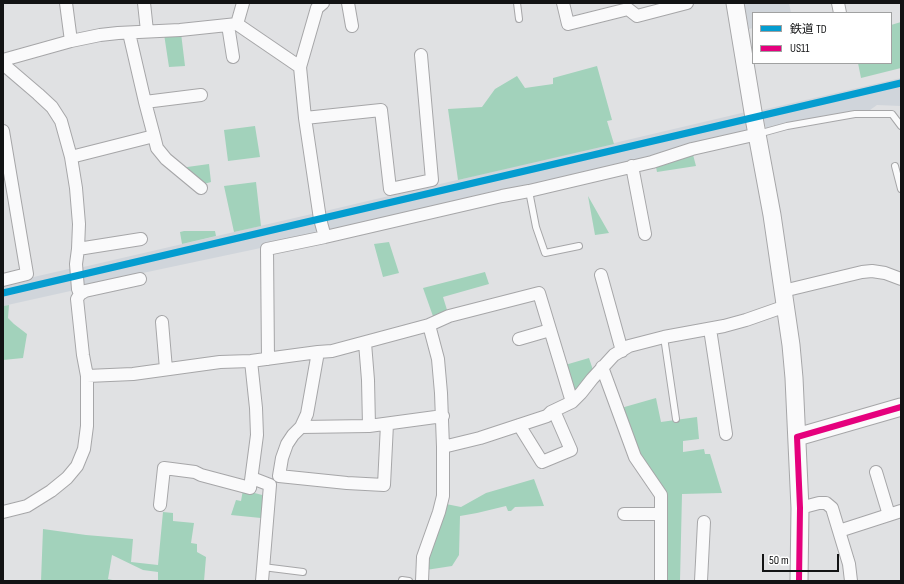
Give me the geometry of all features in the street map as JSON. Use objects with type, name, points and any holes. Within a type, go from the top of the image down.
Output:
[{"type":"street","points":[[66,3],[71,41]]},
{"type":"street","points":[[144,3],[147,31]]},
{"type":"street","points":[[233,57],[233,25],[243,3]]},
{"type":"street","points":[[322,3],[317,8],[300,67],[305,118],[320,219],[325,237]]},
{"type":"street","points":[[348,3],[352,26]]},
{"type":"street","points":[[563,3],[568,24],[627,6],[637,16],[688,3]]},
{"type":"street","points":[[735,3],[749,59],[758,134],[785,298],[794,378],[800,508],[799,581]]},
{"type":"street","points":[[3,60],[71,41],[100,35],[233,25],[300,67]]},
{"type":"street","points":[[129,33],[157,148],[166,159],[201,188]]},
{"type":"street","points":[[305,118],[381,110],[390,189],[432,180],[421,55]]},
{"type":"street","points":[[3,64],[52,107],[61,120],[71,157],[76,195],[79,224],[76,264],[78,289],[80,294]]},
{"type":"street","points":[[145,102],[201,95]]},
{"type":"street","points":[[3,131],[27,274],[3,280]]},
{"type":"street","points":[[268,359],[267,249],[529,191],[652,162],[692,149],[758,134]]},
{"type":"street","points":[[71,157],[154,136]]},
{"type":"street","points":[[632,166],[645,234]]},
{"type":"street","points":[[78,249],[141,239]]},
{"type":"street","points":[[443,447],[480,438],[547,416],[572,402],[614,355],[628,346],[746,320],[785,298],[862,272],[872,271],[884,273],[901,279]]},
{"type":"street","points":[[602,275],[622,351]]},
{"type":"street","points":[[3,512],[27,506],[51,492],[67,478],[77,466],[84,449],[87,426],[87,376],[83,355],[77,299],[80,294],[85,291],[140,278]]},
{"type":"street","points":[[87,376],[133,374],[220,362],[251,361],[332,351],[429,325],[449,316],[539,293],[572,402]]},
{"type":"street","points":[[162,322],[166,370]]},
{"type":"street","points":[[422,581],[423,557],[443,496],[443,416],[438,359],[429,325]]},
{"type":"street","points":[[710,329],[726,434]]},
{"type":"street","points":[[519,339],[550,330]]},
{"type":"street","points":[[365,343],[368,380],[369,426]]},
{"type":"street","points":[[318,352],[307,414],[301,427],[287,444],[282,458],[279,476],[384,485],[387,424]]},
{"type":"street","points":[[160,505],[164,468],[195,472],[201,476],[250,488],[257,436],[256,408],[251,361]]},
{"type":"street","points":[[602,367],[634,457],[661,495],[661,581]]},
{"type":"street","points":[[797,437],[901,407]]},
{"type":"street","points":[[519,425],[542,462],[571,450],[554,411]]},
{"type":"street","points":[[301,427],[369,426],[443,416]]},
{"type":"street","points":[[876,472],[889,515]]},
{"type":"street","points":[[252,478],[270,485],[262,581]]},
{"type":"street","points":[[800,508],[820,503],[826,503],[832,508],[850,564],[851,581]]},
{"type":"street","points":[[839,531],[901,511]]},
{"type":"street","points":[[624,514],[661,514]]},
{"type":"street","points":[[701,581],[704,522]]},
{"type":"lane","points":[[517,3],[519,19]]},
{"type":"lane","points":[[758,134],[787,126],[855,114],[892,114],[901,126]]},
{"type":"lane","points":[[895,166],[901,189]]},
{"type":"lane","points":[[529,191],[536,227],[545,252],[579,246]]},
{"type":"lane","points":[[664,337],[676,419]]},
{"type":"lane","points":[[263,567],[303,572]]},
{"type":"lane","points":[[402,580],[410,581]]},
{"type":"shaded area","points":[[744,3],[789,3],[791,12],[752,12],[752,28],[749,29]]},
{"type":"shaded area","points":[[901,78],[901,106],[877,105],[870,110],[851,111],[766,129],[762,110]]},
{"type":"shaded area","points":[[746,112],[748,134],[331,234],[321,212]]},
{"type":"shaded area","points":[[316,213],[322,235],[138,274],[80,289],[79,268]]},
{"type":"shaded area","points":[[73,268],[75,290],[3,306],[3,284]]},
{"type":"green space","points":[[901,22],[901,68],[861,78],[858,64],[892,64],[892,25]]},
{"type":"green space","points":[[181,33],[185,66],[169,67],[164,34]]},
{"type":"green space","points":[[597,66],[612,120],[607,121],[614,144],[458,180],[448,109],[482,107],[495,89],[517,76],[525,88],[553,84],[553,78]]},
{"type":"green space","points":[[255,126],[260,157],[228,161],[224,130]]},
{"type":"green space","points":[[692,151],[696,166],[657,172],[655,162]]},
{"type":"green space","points":[[209,164],[211,182],[204,184],[180,168]]},
{"type":"green space","points":[[256,182],[261,226],[234,232],[224,186]]},
{"type":"green space","points":[[588,196],[609,233],[595,235]]},
{"type":"green space","points":[[215,231],[216,236],[182,244],[180,232]]},
{"type":"green space","points":[[389,242],[399,273],[383,277],[374,244]]},
{"type":"green space","points":[[485,272],[489,284],[443,297],[448,313],[434,319],[423,288]]},
{"type":"green space","points":[[9,305],[8,318],[27,334],[23,358],[3,360],[3,306]]},
{"type":"green space","points":[[589,358],[593,370],[577,389],[571,387],[565,365]]},
{"type":"green space","points":[[656,398],[661,422],[697,417],[699,439],[683,441],[683,452],[704,449],[705,454],[710,454],[722,493],[682,494],[680,581],[665,581],[665,492],[639,456],[621,408]]},
{"type":"green space","points":[[534,479],[544,506],[515,507],[511,511],[508,511],[506,506],[460,516],[459,555],[452,566],[426,570],[427,555],[446,504],[461,507],[486,493]]},
{"type":"green space","points":[[243,490],[266,496],[264,515],[261,518],[231,515],[236,500],[241,501]]},
{"type":"green space","points":[[163,512],[173,513],[173,521],[194,523],[191,543],[197,544],[197,552],[206,557],[204,581],[158,581],[158,572],[143,570],[112,555],[108,579],[117,581],[41,581],[43,529],[86,535],[133,539],[131,562],[158,565]]},
{"type":"rail line","name":"TD","points":[[3,293],[901,83]]},
{"type":"transit line","name":"US11","points":[[797,437],[901,407]]},
{"type":"transit line","name":"US11","points":[[797,437],[800,508],[799,581]]}]
